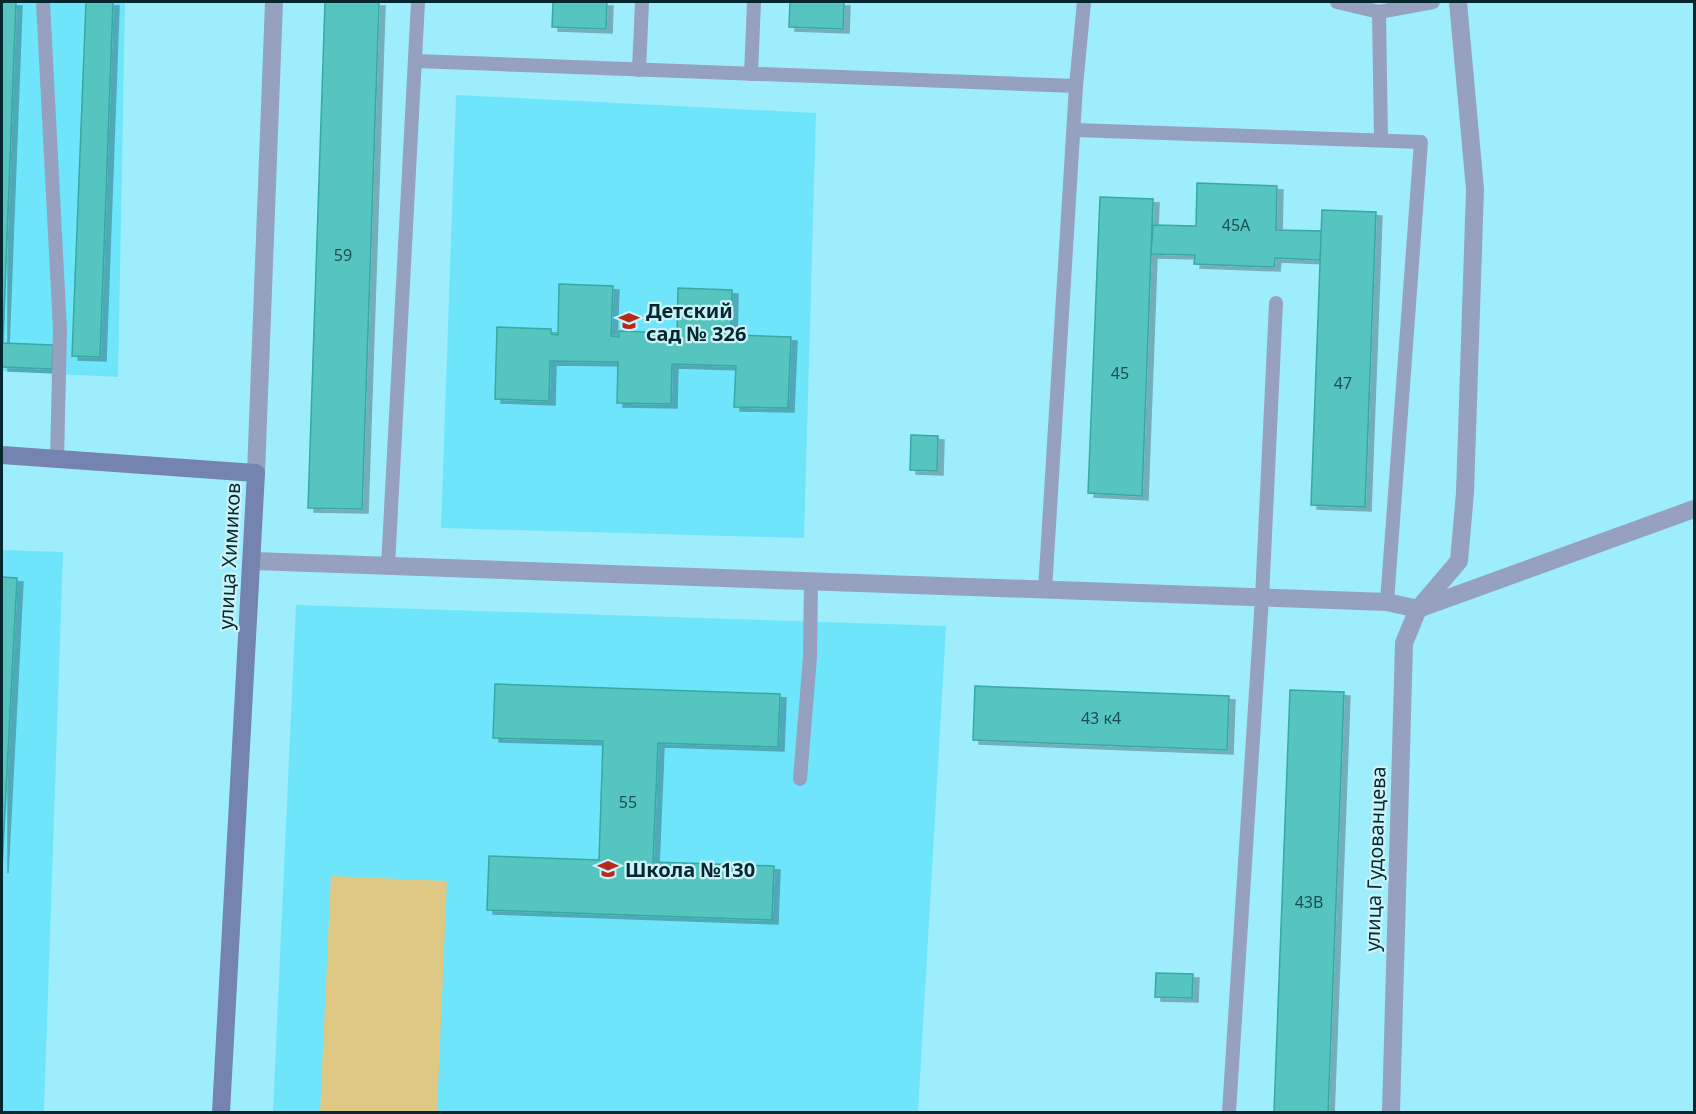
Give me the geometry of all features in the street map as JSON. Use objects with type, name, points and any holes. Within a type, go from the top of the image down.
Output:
[{"type":"street","name":"улица Химиков","points":[[221,1113],[252,561],[274,2]]},
{"type":"street","name":"улица Гудованцева","points":[[1391,1113],[1404,643],[1418,609],[1459,561],[1465,493],[1475,189],[1458,2]]},
{"type":"street","points":[[2,455],[256,473]]},
{"type":"street","points":[[252,561],[1387,602],[1418,609],[1695,509]]},
{"type":"lane","points":[[43,2],[60,330],[57,460]]},
{"type":"lane","points":[[388,566],[418,2]]},
{"type":"lane","points":[[639,70],[642,2]]},
{"type":"lane","points":[[751,74],[754,2]]},
{"type":"lane","points":[[1045,590],[1076,86],[1084,2]]},
{"type":"lane","points":[[1337,2],[1379,12],[1433,2]]},
{"type":"lane","points":[[1379,12],[1381,140]]},
{"type":"lane","points":[[416,61],[1076,86]]},
{"type":"lane","points":[[1075,130],[1421,141],[1387,602]]},
{"type":"lane","points":[[1229,1113],[1262,597],[1276,303]]},
{"type":"lane","points":[[800,779],[810,657],[811,581]]},
{"type":"shaded area","points":[[2,2],[125,2],[118,377],[2,371]]},
{"type":"shaded area","name":"Детский сад № 326","points":[[456,95],[816,113],[804,538],[441,528]]},
{"type":"shaded area","points":[[2,550],[63,552],[44,1112],[2,1112]]},
{"type":"shaded area","name":"Школа №130","points":[[296,605],[946,626],[918,1112],[273,1112]]},
{"type":"shaded area","points":[[331,876],[447,881],[437,1112],[320,1112]]},
{"type":"building","points":[[2,2],[16,2],[3,343],[53,345],[52,369],[2,367]]},
{"type":"building","points":[[86,2],[113,2],[100,357],[72,356]]},
{"type":"building","points":[[325,2],[379,2],[362,509],[308,508]]},
{"type":"building","points":[[553,2],[607,2],[606,29],[552,27]]},
{"type":"building","points":[[790,2],[844,2],[843,29],[789,27]]},
{"type":"building","points":[[1197,183],[1277,186],[1276,230],[1322,231],[1320,260],[1275,258],[1274,267],[1194,264],[1195,255],[1151,254],[1153,225],[1196,226]]},
{"type":"building","points":[[1100,197],[1153,199],[1142,496],[1088,493]]},
{"type":"building","points":[[1322,210],[1376,212],[1365,507],[1311,505]]},
{"type":"building","points":[[559,284],[613,286],[611,336],[619,337],[619,331],[673,333],[673,338],[677,338],[678,288],[732,290],[731,340],[736,340],[737,335],[791,337],[788,408],[734,407],[736,366],[672,364],[671,404],[617,403],[618,362],[550,361],[549,401],[495,399],[497,327],[551,329],[551,334],[558,335]]},
{"type":"building","points":[[911,435],[938,436],[937,471],[910,470]]},
{"type":"building","points":[[2,577],[17,578],[2,869]]},
{"type":"building","points":[[495,684],[780,694],[778,747],[658,743],[653,862],[774,866],[772,920],[487,910],[489,856],[599,860],[603,741],[493,738]]},
{"type":"building","points":[[975,686],[1229,696],[1227,750],[973,740]]},
{"type":"building","points":[[1290,690],[1344,692],[1328,1112],[1274,1112]]},
{"type":"building","points":[[1156,973],[1193,974],[1192,998],[1155,997]]},
{"type":"place","name":"Детский сад № 326","points":[[629,321]]},
{"type":"place","name":"Школа №130","points":[[608,869]]}]
